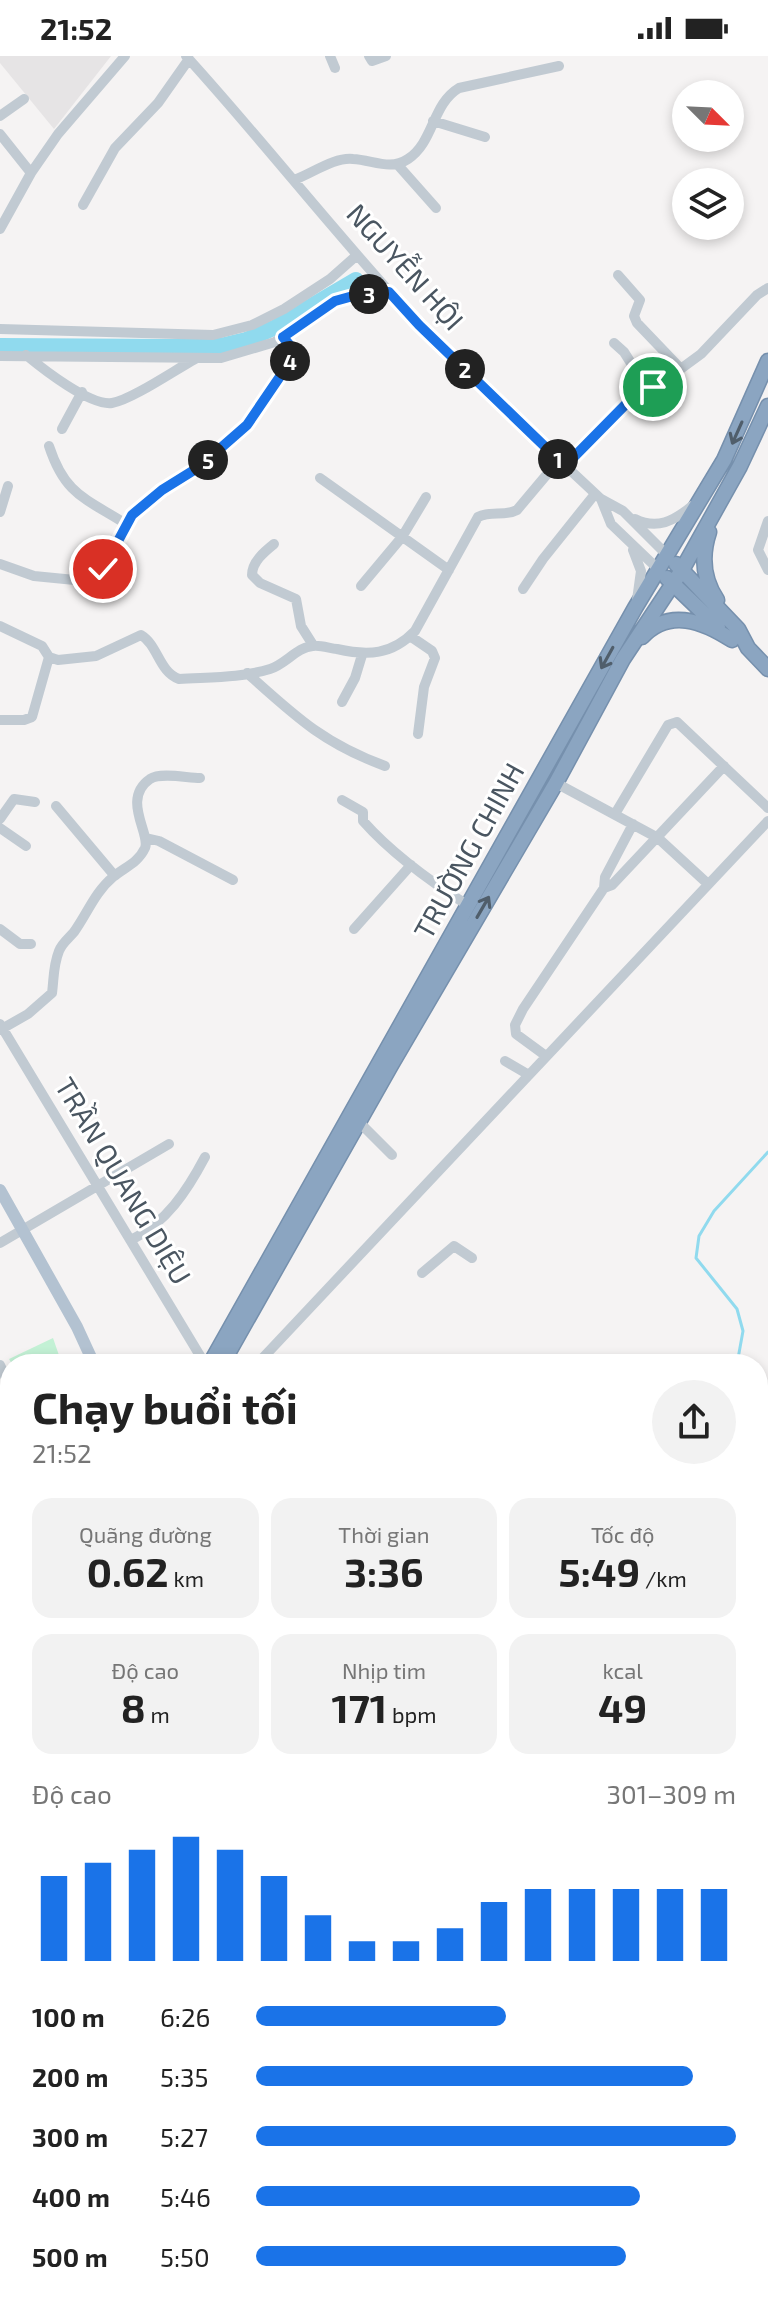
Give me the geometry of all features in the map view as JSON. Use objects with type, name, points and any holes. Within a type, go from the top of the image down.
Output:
[{"type":"highway","name":"TRƯỜNG CHINH","points":[[214,1354],[635,608],[703,498],[724,460],[768,361]]},
{"type":"highway","name":"TRƯỜNG CHINH","points":[[228,1354],[556,783],[623,659],[682,570],[740,466],[768,406]]},
{"type":"highway","points":[[718,504],[706,539],[706,578],[735,635]]},
{"type":"highway","name":"NGUYỄN HỘI","points":[[667,555],[735,635]]},
{"type":"highway","name":"NGUYỄN HỘI","points":[[658,569],[735,635],[768,669]]},
{"type":"highway","points":[[623,659],[649,630],[671,619],[683,619],[735,635]]},
{"type":"main road","points":[[0,1190],[89,1354]]},
{"type":"street","points":[[1,226],[31,173],[58,134],[125,56]]},
{"type":"street","points":[[330,56],[335,68]]},
{"type":"street","points":[[369,56],[372,61],[386,56]]},
{"type":"street","points":[[83,205],[115,148],[158,103],[187,58]]},
{"type":"street","name":"NGUYỄN HỘI","points":[[187,58],[419,325],[598,497],[623,511],[667,555]]},
{"type":"street","points":[[294,180],[343,159],[386,166],[397,164],[420,147],[443,101],[459,88],[559,66]]},
{"type":"street","points":[[0,116],[24,99]]},
{"type":"street","points":[[433,121],[485,137]]},
{"type":"street","points":[[0,134],[31,173]]},
{"type":"street","points":[[397,164],[436,208]]},
{"type":"street","points":[[0,329],[213,335],[252,325],[284,309],[330,279],[356,256]]},
{"type":"street","points":[[618,275],[640,300],[634,316],[637,323],[681,369]]},
{"type":"street","points":[[49,657],[69,660],[88,658],[141,635],[149,641],[167,672],[174,678],[247,673],[279,666],[300,650],[313,645],[362,655],[394,648],[410,636],[478,517],[487,512],[511,513],[517,510],[628,402],[708,348],[757,295],[768,288]]},
{"type":"street","points":[[0,356],[221,358],[260,348],[283,337],[335,301],[389,292]]},
{"type":"street","points":[[0,564],[34,576],[47,575],[77,581],[93,579],[103,569],[126,524],[143,504],[199,467],[247,425],[296,353],[283,337]]},
{"type":"street","points":[[614,343],[653,387]]},
{"type":"street","points":[[26,355],[53,378],[100,401],[114,403],[197,358]]},
{"type":"street","points":[[62,429],[82,392]]},
{"type":"street","points":[[49,446],[65,483],[126,524]]},
{"type":"street","points":[[320,478],[449,570]]},
{"type":"street","points":[[0,512],[8,486]]},
{"type":"street","points":[[361,586],[402,537],[426,497]]},
{"type":"street","points":[[523,589],[537,567],[598,497]]},
{"type":"street","name":"NGUYỄN HỘI","points":[[598,497],[611,524],[658,569]]},
{"type":"street","points":[[623,511],[644,523],[658,525],[678,518],[703,498]]},
{"type":"street","points":[[768,521],[758,550],[768,570]]},
{"type":"street","points":[[629,541],[641,571],[635,608]]},
{"type":"street","points":[[274,544],[260,557],[251,570],[252,575],[260,583],[296,599],[301,626],[313,645]]},
{"type":"street","points":[[0,626],[42,646],[49,657],[32,717],[0,720]]},
{"type":"street","points":[[410,636],[432,651],[435,658],[424,687],[418,734]]},
{"type":"street","points":[[342,702],[355,678],[362,655]]},
{"type":"street","points":[[247,673],[322,737],[353,755],[385,766]]},
{"type":"street","points":[[615,814],[672,723],[681,725],[768,808]]},
{"type":"street","points":[[604,888],[612,885],[724,766]]},
{"type":"street","points":[[1,1028],[28,1014],[52,993],[52,972],[60,946],[114,875],[127,869],[146,845],[137,814],[145,785],[156,777],[200,778]]},
{"type":"street","points":[[556,783],[658,838],[708,884]]},
{"type":"street","points":[[0,819],[14,799],[35,802]]},
{"type":"street","points":[[342,800],[363,812],[363,821],[411,865],[469,906]]},
{"type":"street","points":[[56,806],[114,875]]},
{"type":"street","points":[[267,1354],[768,821]]},
{"type":"street","points":[[546,1056],[519,1039],[515,1025],[604,888],[605,877],[633,824]]},
{"type":"street","points":[[0,828],[26,846]]},
{"type":"street","points":[[146,838],[159,841],[233,880]]},
{"type":"street","points":[[354,929],[411,865]]},
{"type":"street","points":[[0,929],[20,944],[31,944]]},
{"type":"street","name":"TRẦN QUANG DIỆU","points":[[1,1028],[202,1354]]},
{"type":"street","points":[[505,1061],[529,1075]]},
{"type":"street","points":[[359,1122],[392,1155]]},
{"type":"street","points":[[0,1243],[169,1144]]},
{"type":"street","points":[[131,1240],[167,1214],[191,1183],[205,1157]]},
{"type":"street","points":[[422,1273],[454,1246],[472,1258]]},
{"type":"shaded area","points":[[0,56],[111,56],[54,129],[0,63]]},
{"type":"green space","points":[[53,1338],[59,1354],[19,1354]]},
{"type":"waterway","points":[[0,346],[225,345],[276,327],[356,280]]},
{"type":"waterway","points":[[739,1354],[743,1331],[737,1309],[696,1258],[699,1236],[714,1211],[768,1152]]},
{"type":"route","points":[[103,569],[126,524],[143,504],[184,478],[247,425],[296,353],[283,337],[335,301],[389,292],[565,466],[628,402],[653,387]]}]
